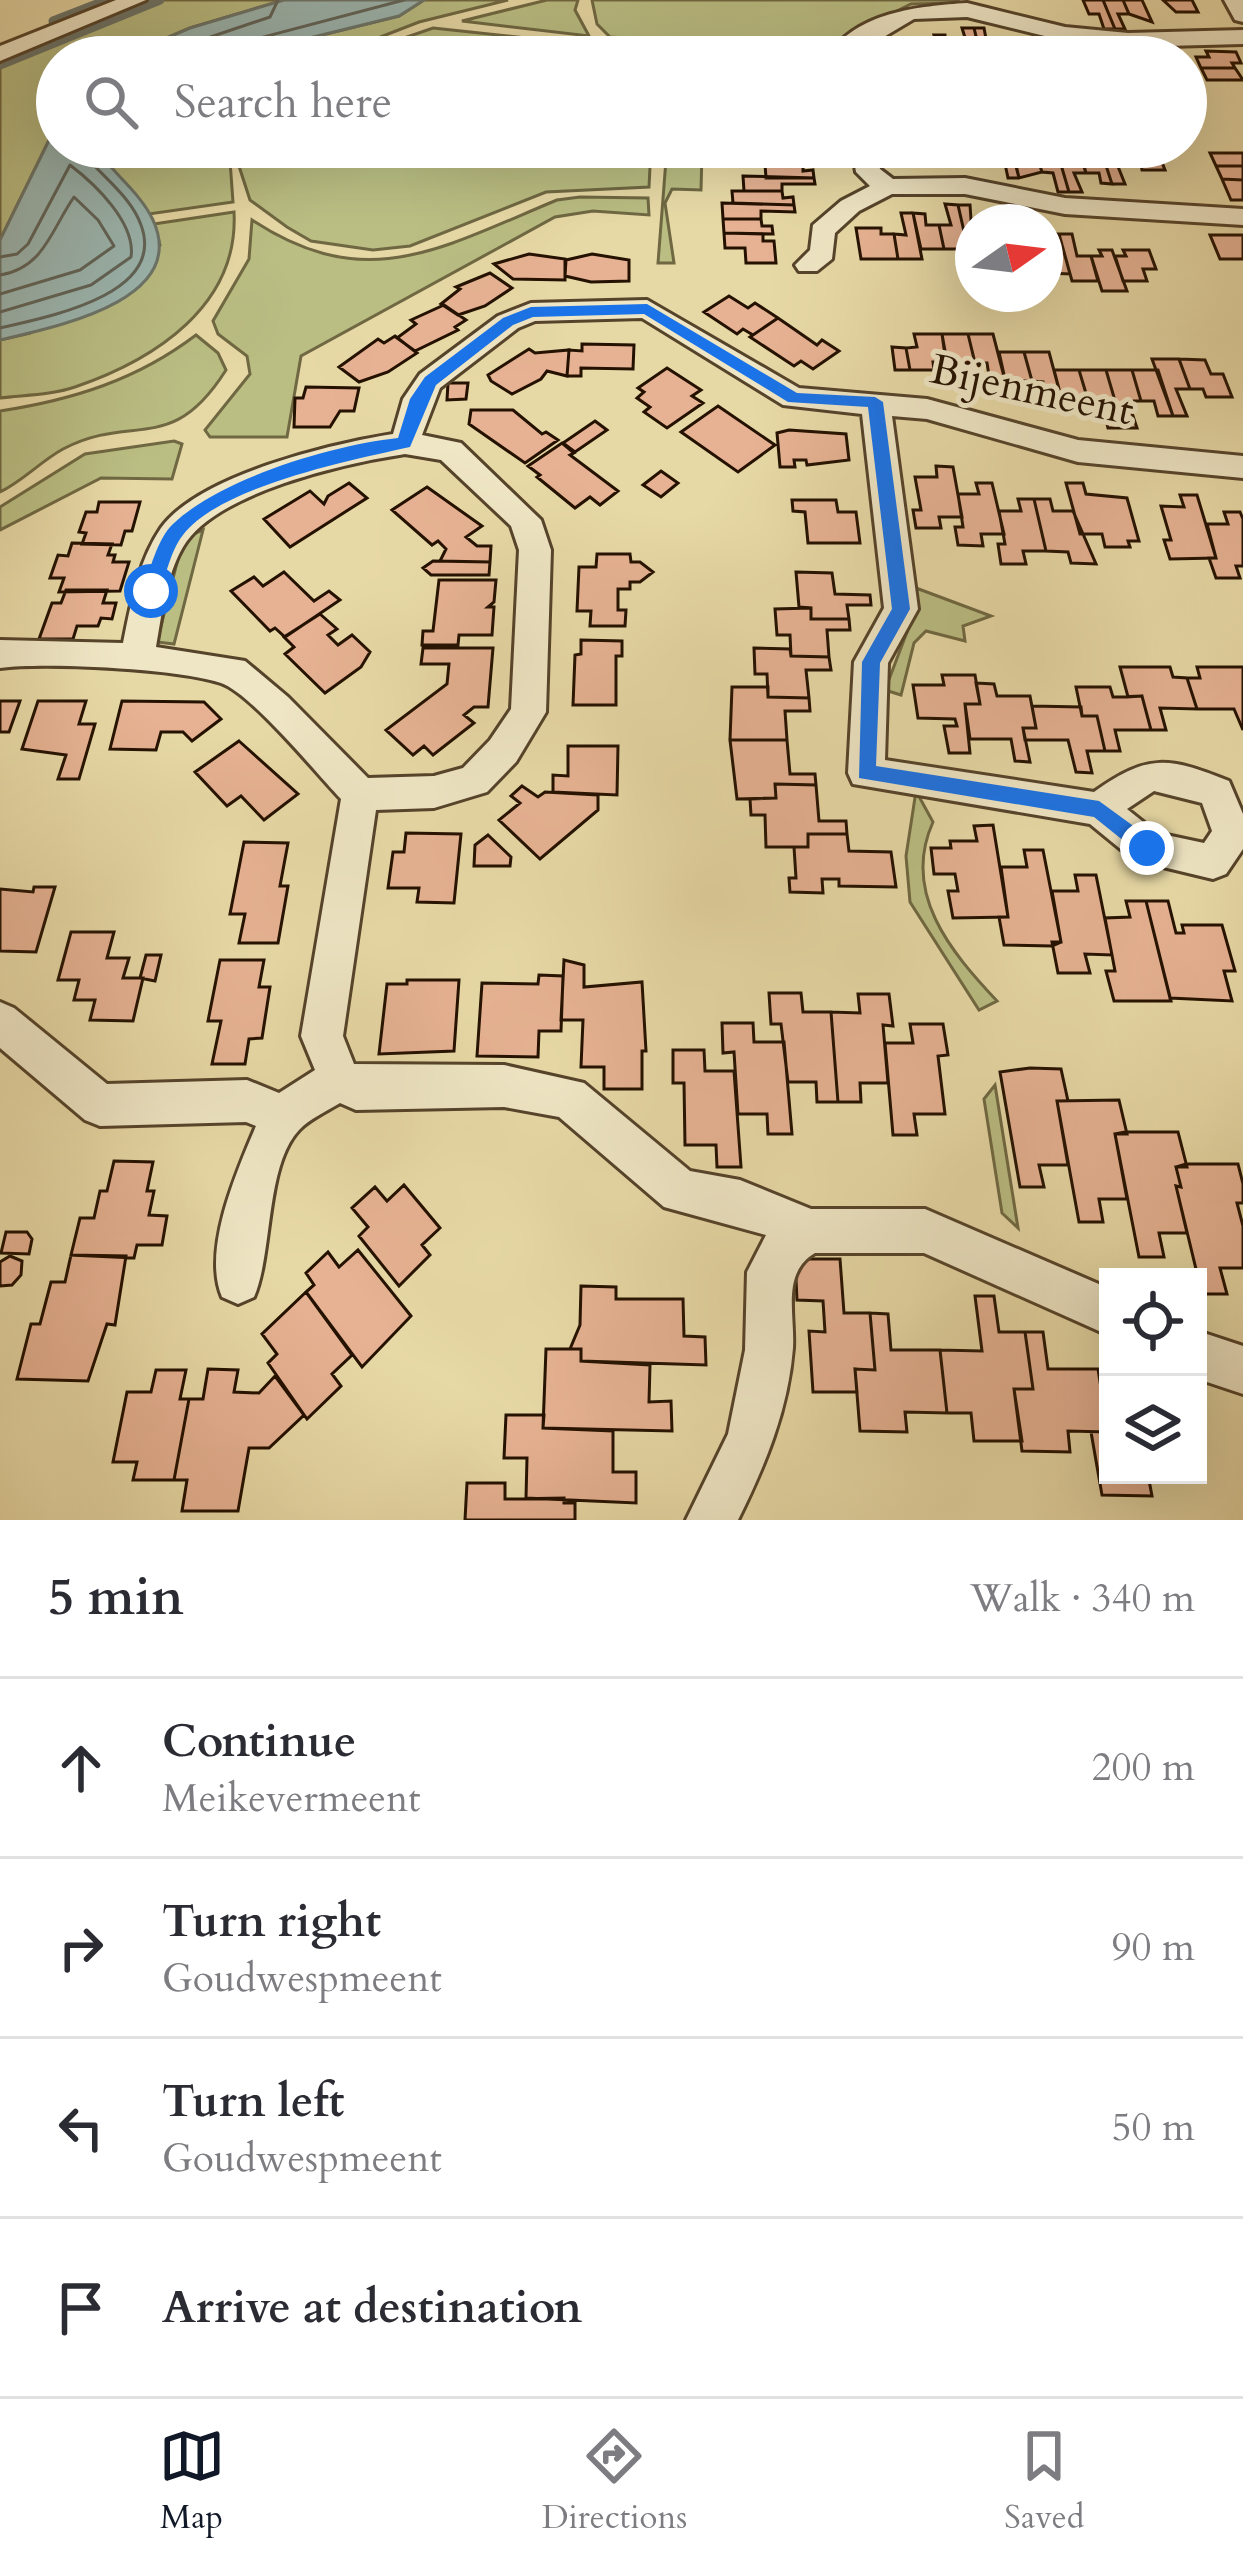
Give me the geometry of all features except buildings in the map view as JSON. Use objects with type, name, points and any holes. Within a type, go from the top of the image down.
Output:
[{"type":"street","points":[[45,36],[135,0]]},
{"type":"street","points":[[1235,0],[1243,15]]},
{"type":"street","points":[[866,36],[909,13],[948,11],[994,14],[1086,36]]},
{"type":"street","points":[[1207,38],[1243,37]]},
{"type":"street","points":[[0,54],[36,40]]},
{"type":"street","points":[[867,168],[887,187]]},
{"type":"street","points":[[808,265],[823,253],[821,231],[850,206],[887,187],[965,186],[1065,206],[1243,217]]},
{"type":"street","name":"Bijenmeent","points":[[404,443],[418,399],[430,381],[508,322],[531,312],[647,309],[794,398],[926,409],[1078,451],[1243,466]]},
{"type":"street","points":[[875,402],[901,609],[871,662],[866,772],[1099,809]]},
{"type":"street","points":[[0,654],[24,651],[137,658],[232,671],[276,707],[360,794],[434,792],[474,781],[503,751],[528,712],[535,550],[525,520],[450,451],[404,443],[370,447],[298,468],[212,503],[176,531],[151,591],[137,658]]},
{"type":"street","points":[[360,794],[322,1036],[339,1079],[356,1089],[504,1085],[569,1098],[680,1191],[740,1202],[812,1231],[925,1231],[1099,1308]]},
{"type":"street","points":[[0,1022],[100,1105],[248,1101],[282,1116]]},
{"type":"street","points":[[238,1281],[250,1194],[282,1116],[339,1079]]},
{"type":"street","points":[[711,1520],[751,1439],[769,1350],[770,1272],[786,1245],[812,1231]]},
{"type":"street","points":[[1207,1357],[1243,1370]]},
{"type":"green space","points":[[163,0],[284,0],[171,36],[74,36]]},
{"type":"green space","points":[[424,0],[508,0],[383,36],[318,36],[399,16]]},
{"type":"green space","points":[[547,0],[578,0],[575,10],[589,36],[462,21]]},
{"type":"green space","points":[[592,0],[959,3],[911,4],[847,36],[609,36],[597,24]]},
{"type":"green space","points":[[433,28],[508,36],[410,36]]},
{"type":"green space","points":[[36,51],[36,167],[0,240],[0,66]]},
{"type":"green space","points":[[112,168],[231,168],[233,202],[149,214]]},
{"type":"green space","points":[[240,168],[650,168],[649,187],[546,192],[410,246],[373,250],[311,241],[250,200]]},
{"type":"green space","points":[[665,168],[702,168],[701,190],[672,189],[665,203],[674,263],[658,263]]},
{"type":"green space","points":[[648,198],[649,215],[593,211],[555,217],[301,356],[287,437],[210,437],[205,430],[250,374],[247,356],[218,334],[213,321],[249,259],[252,220],[293,243],[332,256],[369,259],[441,247],[557,200]]},
{"type":"green space","points":[[234,212],[232,245],[222,275],[207,302],[161,345],[75,387],[0,398],[0,340],[30,333],[160,245],[154,224]]},
{"type":"green space","points":[[196,335],[218,353],[226,370],[187,414],[169,423],[111,433],[63,449],[0,492],[0,411],[103,386],[151,364]]},
{"type":"green space","points":[[174,441],[182,444],[172,479],[101,478],[0,530],[0,507],[85,454]]},
{"type":"green space","points":[[203,530],[174,644],[157,642],[183,539]]},
{"type":"green space","points":[[916,588],[991,616],[963,626],[965,641],[926,631],[914,643],[901,695],[885,690],[910,624]]},
{"type":"green space","points":[[916,791],[933,822],[923,873],[927,897],[948,942],[997,1001],[979,1010],[910,902],[906,856]]},
{"type":"green space","points":[[995,1085],[1018,1228],[1002,1213],[984,1099]]},
{"type":"water","points":[[284,0],[424,0],[399,16],[318,36],[171,36]]},
{"type":"water","points":[[36,167],[112,168],[153,220],[159,248],[152,271],[111,306],[0,340],[0,240]]},
{"type":"waterway","points":[[53,21],[107,0]]},
{"type":"waterway","points":[[71,36],[160,0]]},
{"type":"waterway","points":[[0,65],[36,50]]},
{"type":"route","points":[[151,591],[176,531],[212,503],[298,468],[370,447],[404,443],[418,399],[430,381],[508,322],[531,312],[647,309],[794,398],[875,402],[901,609],[871,662],[866,772],[1099,809],[1147,848]]}]
